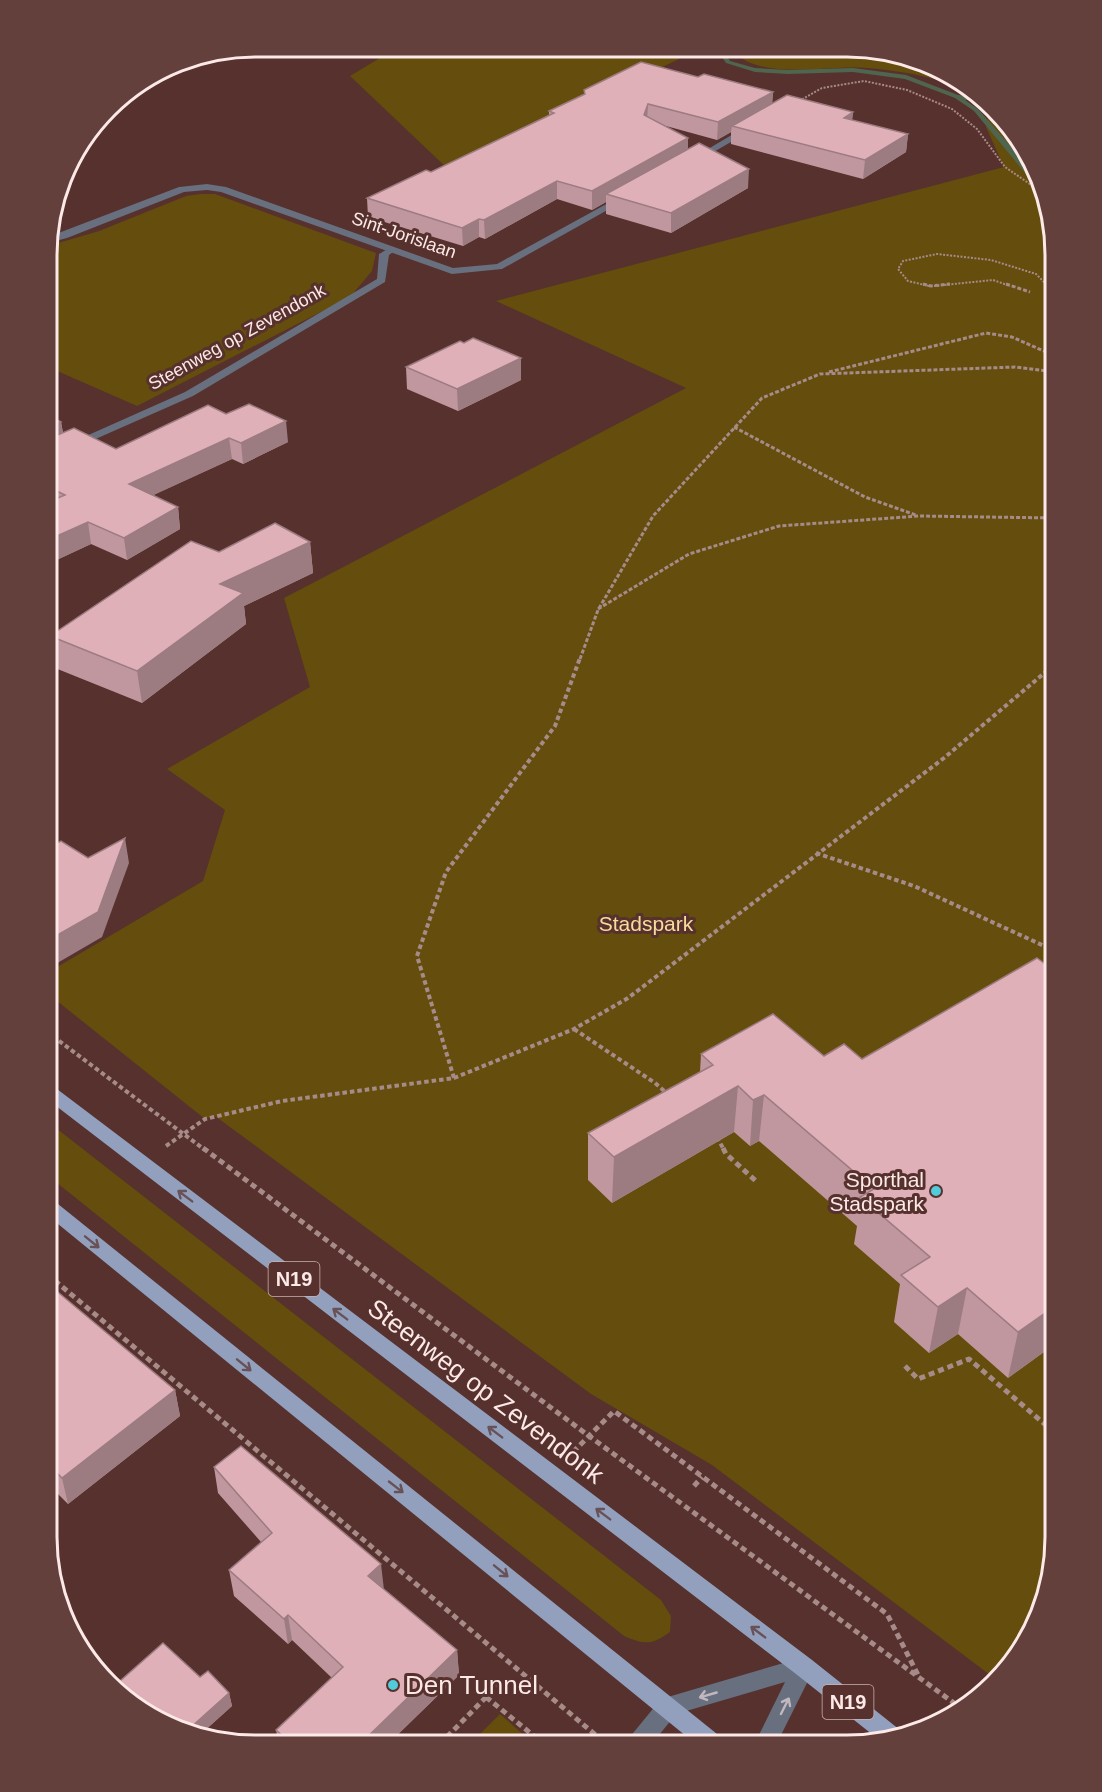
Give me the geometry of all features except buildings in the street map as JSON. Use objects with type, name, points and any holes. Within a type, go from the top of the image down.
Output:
[{"type":"main road","name":"Steenweg op Zevendonk","points":[[57,1098],[804,1667],[885,1731]]},
{"type":"main road","points":[[57,1213],[702,1735]]},
{"type":"street","points":[[689,161],[794,103]]},
{"type":"street","name":"Sint-Jorislaan","points":[[58,236],[182,189],[207,187],[223,189],[452,271],[499,267],[637,191]]},
{"type":"street","name":"Steenweg op Zevendonk","points":[[57,454],[189,394],[382,280],[384,254],[391,250]]},
{"type":"street","points":[[645,1735],[669,1707],[804,1667]]},
{"type":"street","points":[[770,1735],[804,1667]]},
{"type":"path","points":[[794,103],[822,88],[864,81],[907,90],[952,109],[977,129],[1005,166],[1032,185]]},
{"type":"path","points":[[1030,292],[993,280],[932,286],[908,281],[898,270],[903,261],[937,254],[992,260],[1036,274],[1045,282]]},
{"type":"path","points":[[454,1078],[417,956],[446,872],[555,726],[598,610],[653,516],[762,398],[820,374],[986,333],[1012,337],[1045,352]]},
{"type":"path","points":[[820,374],[1015,368],[1045,371]]},
{"type":"path","points":[[734,427],[865,497],[919,516]]},
{"type":"path","points":[[598,610],[689,554],[778,526],[919,516],[1045,518]]},
{"type":"path","points":[[184,1134],[205,1119],[282,1101],[454,1078],[574,1029],[628,998],[944,758],[1045,672]]},
{"type":"path","points":[[816,853],[914,886],[1045,948]]},
{"type":"path","points":[[574,1029],[655,1083],[672,1097]]},
{"type":"path","points":[[57,1039],[589,1436],[954,1703]]},
{"type":"path","points":[[715,1134],[726,1154],[756,1181]]},
{"type":"path","points":[[57,1282],[596,1735]]},
{"type":"path","points":[[905,1366],[918,1379],[969,1359],[1045,1424]]},
{"type":"path","points":[[551,1474],[614,1411],[887,1614],[919,1677]]},
{"type":"path","points":[[694,1486],[702,1477]]},
{"type":"path","points":[[449,1735],[500,1684]]},
{"type":"path","points":[[486,1697],[533,1735]]},
{"type":"green space","points":[[381,57],[683,57],[450,171],[350,76]]},
{"type":"green space","points":[[741,57],[873,59],[899,64],[945,82],[880,69],[770,68],[755,65]]},
{"type":"green space","name":"Stadspark","points":[[988,116],[1019,156],[1038,203],[1045,242],[1045,1550],[1035,1601],[1025,1625],[1012,1647],[989,1675],[712,1465],[591,1394],[215,1116],[205,1119],[57,1001],[57,967],[203,881],[225,810],[167,769],[310,687],[284,598],[686,388],[496,301],[1004,167],[986,127]]},
{"type":"green space","points":[[215,194],[376,253],[372,271],[350,297],[137,406],[57,371],[58,243],[99,231],[186,196]]},
{"type":"green space","points":[[57,1129],[661,1600],[671,1616],[670,1632],[648,1642],[624,1636],[57,1183]]},
{"type":"green space","points":[[500,1714],[524,1735],[479,1735]]},
{"type":"waterway","points":[[725,57],[728,62],[755,70],[788,72],[853,70],[906,77],[957,97],[976,110],[1024,166]]},
{"type":"waterway","points":[[959,97],[968,98]]},
{"type":"place","name":"Sporthal Stadspark","points":[[936,1191]]},
{"type":"place","name":"Den Tunnel","points":[[393,1685]]}]
